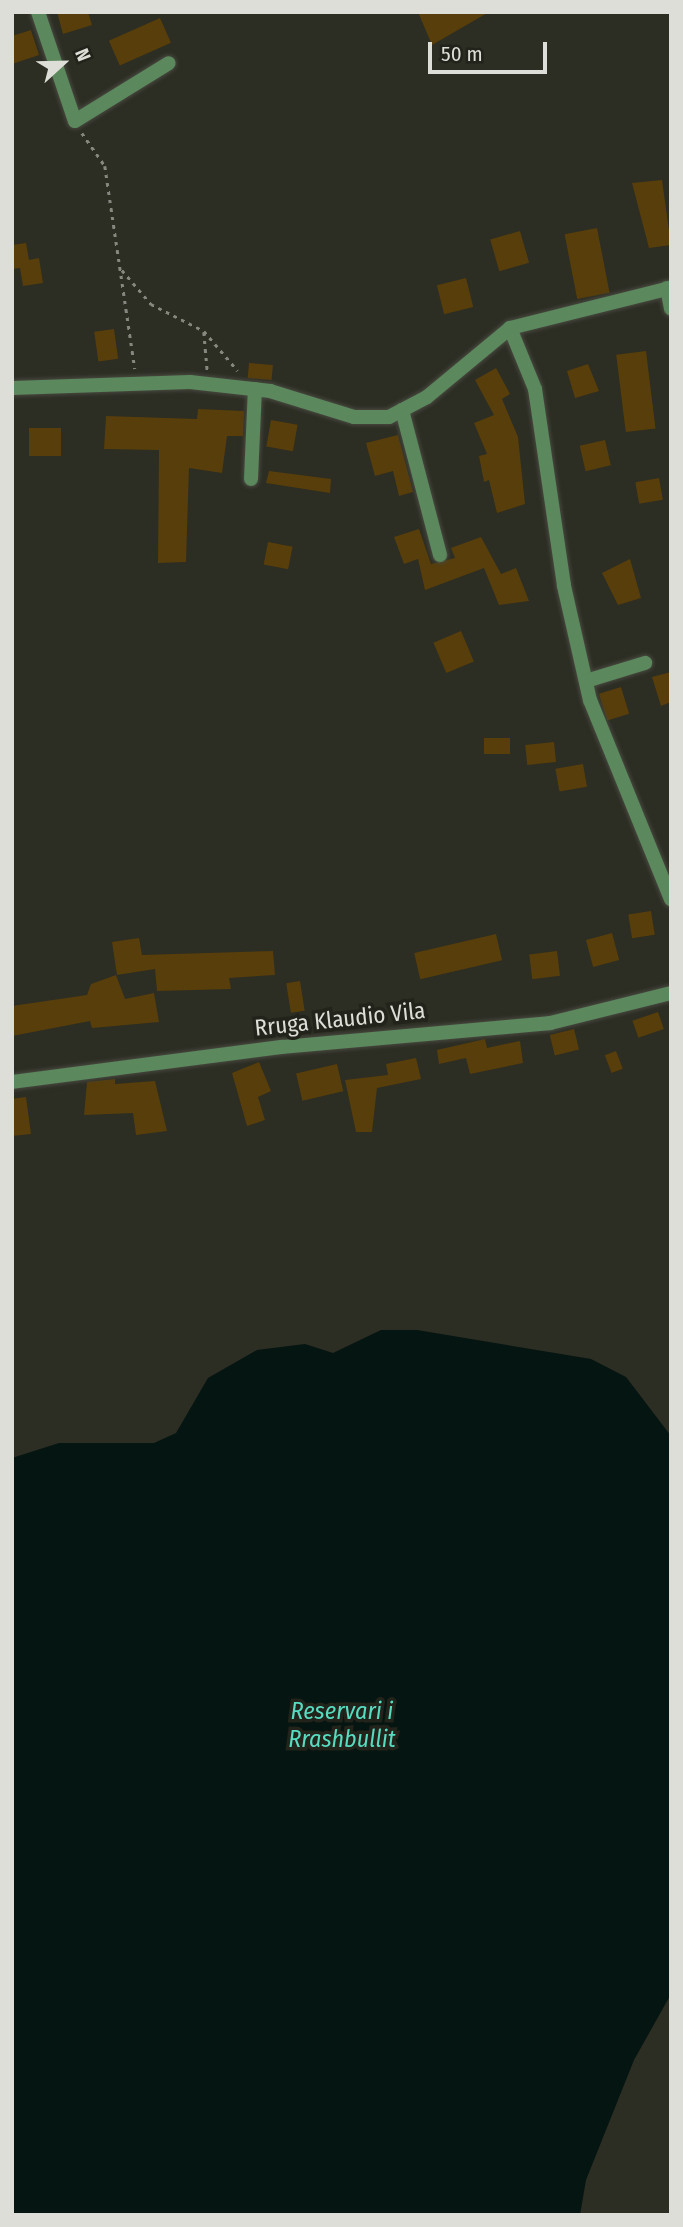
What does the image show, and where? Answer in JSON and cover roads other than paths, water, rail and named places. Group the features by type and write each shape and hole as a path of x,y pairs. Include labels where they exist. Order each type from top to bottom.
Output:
{"street":[{"path":"38,12 75,121 169,63"},
{"path":"12,388 137,382 209,384 252,389 354,417 389,417 510,328 669,288 671,309"},
{"path":"510,328 535,389 586,681 602,738 671,899"},
{"path":"251,479 252,389"},
{"path":"402,410 440,555"},
{"path":"586,681 645,663"},
{"name":"Rruga Klaudio Vila","path":"12,1082 282,1046 550,1023 671,993"}],"water":[{"name":"Reservari i Rrashbullit","path":"381,1330 417,1330 591,1359 626,1377 671,1436 671,1994 634,2060 586,2180 580,2215 12,2215 12,1458 59,1443 154,1443 176,1433 208,1378 257,1350 305,1344 333,1353"}]}
